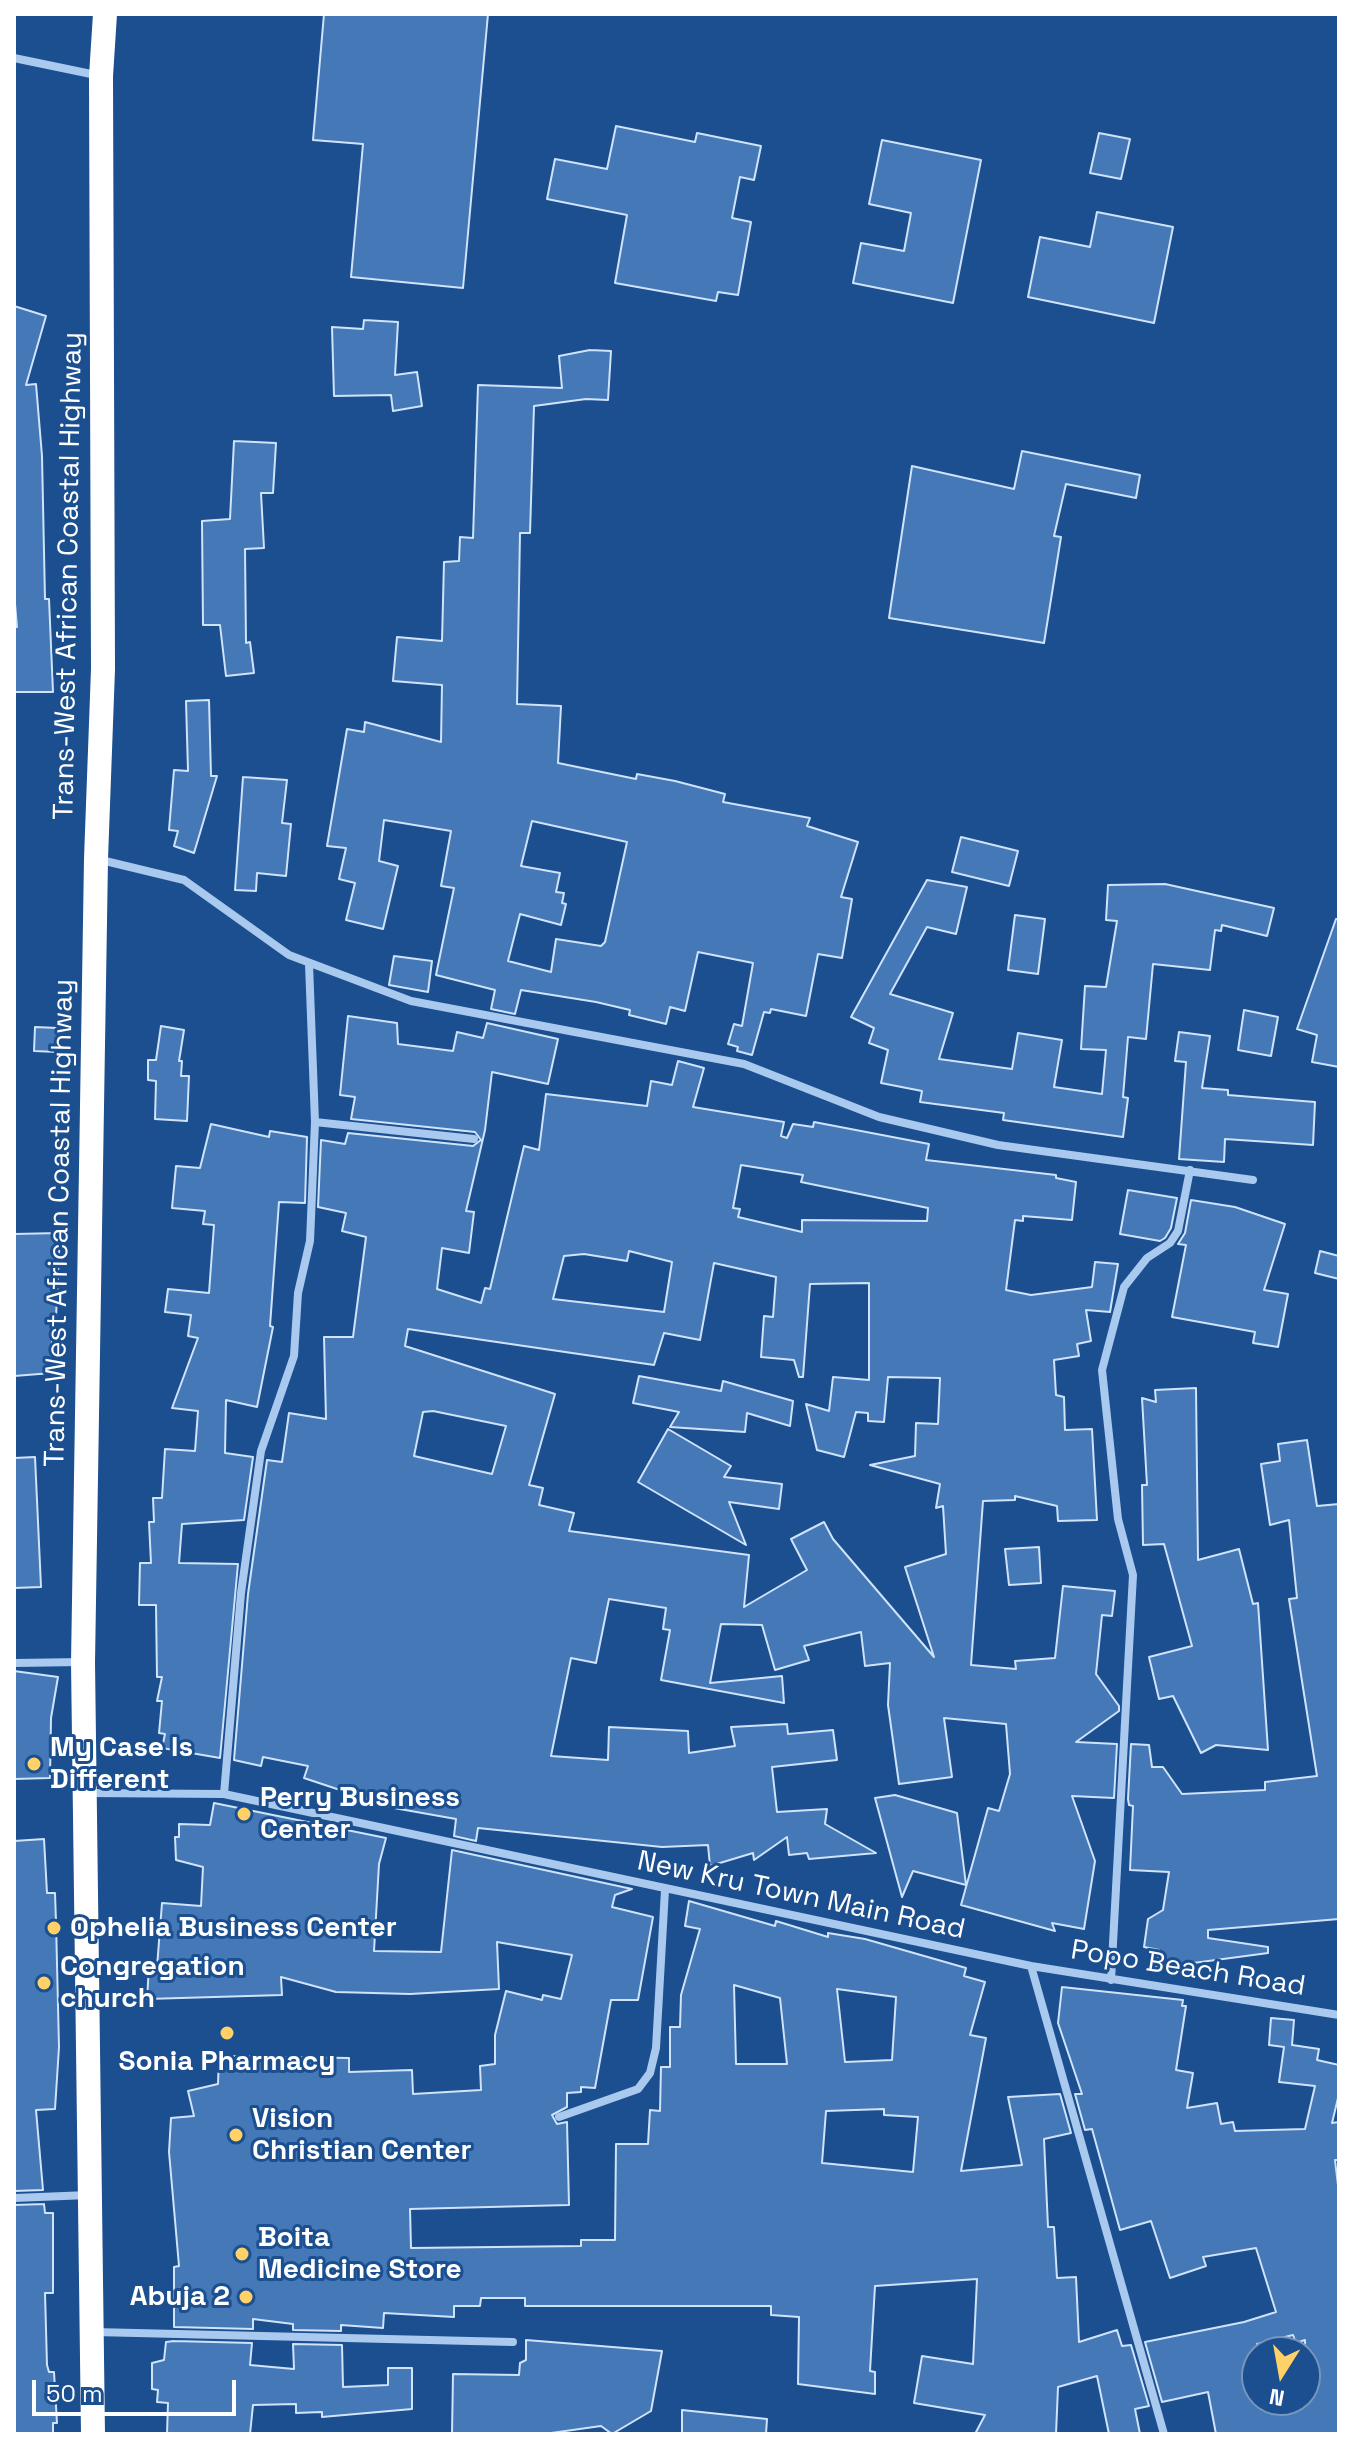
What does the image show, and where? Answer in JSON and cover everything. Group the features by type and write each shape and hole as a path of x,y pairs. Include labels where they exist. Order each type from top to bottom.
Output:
{"highway":[{"name":"Trans-West African Coastal Highway","path":"93,2434 93,2195 83,1662 96,859 103,669 101,76 105,14"}],"street":[{"path":"14,58 101,76"},
{"path":"96,859 184,880 289,955 411,1001 744,1064 879,1117 998,1145 1253,1180"},
{"path":"224,1794 241,1593 261,1451 294,1356 298,1293 310,1241 315,1122 309,964"},
{"path":"315,1122 474,1139"},
{"path":"1111,1980 1133,1575 1118,1519 1102,1370 1124,1287 1147,1258 1170,1243 1178,1231 1190,1170"},
{"path":"14,1663 83,1662"},
{"name":"New Kru Town Main Road","path":"84,1793 224,1794 1031,1966"},
{"path":"559,2117 638,2089 650,2073 656,2048 665,1890"},
{"path":"1031,1966 1164,2434"},
{"name":"Popo Beach Road","path":"1031,1966 1339,2015"},
{"path":"14,2198 93,2195"},
{"path":"91,2332 513,2342"}],"building":[{"path":"324,14 488,14 463,288 351,277 363,144 313,140"},
{"path":"616,126 695,142 697,133 761,146 754,180 740,177 732,218 751,222 738,295 718,292 716,301 615,283 627,215 547,199 555,159 607,169"},
{"path":"1099,133 1130,139 1121,179 1090,173"},
{"path":"882,140 981,160 953,303 853,283 861,243 904,251 911,213 869,204"},
{"path":"1097,212 1173,227 1154,323 1028,297 1040,237 1090,247"},
{"path":"14,306 46,316 26,385 36,384 42,456 45,599 49,599 53,692 14,692 14,627 17,627 14,592"},
{"path":"364,320 398,322 395,375 417,372 422,406 393,411 391,395 334,396 332,327 363,329"},
{"path":"590,350 611,351 608,400 586,399 534,406 530,533 520,533 517,704 561,706 558,763 636,779 637,774 675,781 725,794 723,802 810,818 807,826 858,842 841,897 852,899 842,958 818,954 806,1016 771,1009 770,1013 764,1012 752,1055 737,1051 738,1047 728,1044 734,1024 742,1026 753,963 698,952 685,1011 670,1007 666,1024 629,1015 630,1010 596,1002 521,990 515,1014 491,1009 495,990 436,975 454,888 441,886 451,831 384,820 379,861 398,866 383,929 346,920 355,883 339,879 346,848 327,846 347,729 364,732 365,722 441,742 442,685 393,681 397,637 442,641 444,562 459,561 460,537 473,538 478,385 562,388 559,356","holes":["532,821 627,842 605,942 601,946 556,939 551,972 508,961 520,914 561,925 566,904 562,903 564,893 556,892 560,873 521,866"]},
{"path":"234,441 276,443 273,493 261,493 264,548 245,549 246,643 250,642 254,673 226,676 220,625 203,625 202,521 230,519"},
{"path":"1022,451 1140,475 1136,498 1066,484 1054,536 1061,537 1044,643 889,618 912,466 1014,489"},
{"path":"209,700 211,776 217,776 194,853 174,846 178,831 169,830 174,770 188,771 186,701"},
{"path":"243,777 287,780 282,823 291,824 286,876 257,873 256,891 235,890"},
{"path":"961,837 1018,851 1009,886 952,872"},
{"path":"927,880 967,887 956,934 927,927 890,994 953,1013 939,1059 1012,1069 1018,1033 1062,1040 1054,1087 1102,1094 1106,1050 1081,1049 1085,986 1106,987 1117,921 1106,920 1108,885 1165,884 1274,908 1267,936 1222,925 1221,931 1215,930 1210,970 1153,964 1146,1039 1128,1037 1123,1097 1128,1098 1123,1137 1003,1120 1004,1113 920,1102 922,1091 881,1083 888,1050 869,1043 874,1028 851,1017"},
{"path":"1015,915 1045,919 1038,974 1008,970"},
{"path":"1336,919 1339,919 1339,1067 1312,1062 1317,1035 1297,1029"},
{"path":"394,956 432,961 428,992 389,985"},
{"path":"1244,1010 1278,1017 1271,1056 1238,1050"},
{"path":"348,1016 397,1023 398,1044 453,1051 457,1032 483,1038 487,1023 558,1039 548,1084 492,1072 485,1130 466,1211 474,1212 469,1253 442,1248 437,1289 481,1303 485,1288 490,1289 524,1146 539,1150 546,1094 647,1106 651,1081 672,1085 678,1061 704,1068 693,1107 784,1122 781,1136 787,1138 793,1124 813,1127 814,1122 929,1144 926,1160 1056,1175 1056,1178 1076,1182 1072,1220 1023,1216 1023,1221 1015,1220 1006,1290 1031,1295 1092,1287 1095,1262 1118,1264 1110,1312 1086,1310 1091,1341 1077,1344 1079,1356 1054,1360 1056,1395 1064,1397 1065,1430 1092,1429 1097,1520 1058,1521 1057,1506 1015,1496 1015,1500 983,1501 971,1665 1016,1669 1015,1661 1055,1658 1063,1586 1115,1591 1112,1616 1102,1615 1096,1674 1119,1706 1119,1711 1076,1742 1117,1744 1114,1798 1072,1796 1095,1861 1084,1929 1052,1923 1055,1931 961,1905 988,1808 999,1811 1010,1774 1006,1724 944,1718 952,1777 899,1784 888,1705 890,1663 865,1666 861,1632 804,1646 809,1660 775,1670 762,1625 721,1624 710,1683 782,1676 784,1703 661,1680 670,1630 663,1629 666,1608 609,1599 596,1663 571,1658 551,1756 608,1760 609,1727 688,1731 689,1753 735,1746 731,1727 787,1724 788,1734 833,1730 837,1760 772,1767 777,1812 827,1809 825,1824 876,1853 809,1859 807,1853 789,1855 787,1837 754,1860 753,1853 710,1866 708,1845 662,1847 478,1828 476,1841 454,1836 456,1819 394,1808 304,1778 308,1766 263,1757 261,1766 234,1760 248,1594 267,1460 282,1462 289,1413 326,1419 324,1337 353,1337 366,1237 342,1231 346,1213 318,1207 321,1140 345,1144 348,1133 473,1146 481,1140 475,1132 351,1119 355,1097 340,1095","holes":["741,1165 803,1175 801,1182 928,1208 927,1221 802,1220 802,1232 738,1217 740,1209 733,1208","629,1251 672,1262 664,1312 553,1299 564,1256 584,1254 627,1261","714,1263 776,1277 773,1317 764,1316 761,1357 794,1360 799,1377 803,1377 810,1284 869,1283 869,1380 833,1377 829,1411 806,1404 817,1450 844,1457 856,1412 868,1413 868,1421 884,1422 888,1377 940,1378 938,1424 916,1423 915,1456 870,1465 940,1484 936,1508 943,1506 946,1554 905,1567 934,1657 833,1539 824,1522 791,1539 807,1570 744,1607 749,1555 569,1531 574,1513 539,1505 543,1488 529,1485 555,1394 405,1346 408,1329 654,1365 664,1333 700,1340","433,1411 506,1426 492,1474 414,1456 423,1412"]},
{"path":"161,1026 184,1030 179,1061 182,1061 181,1076 189,1076 187,1121 155,1119 156,1081 148,1080 148,1060 156,1060"},
{"path":"35,1027 58,1028 57,1052 34,1051"},
{"path":"1179,1032 1210,1036 1202,1088 1228,1090 1228,1095 1315,1102 1313,1145 1225,1139 1224,1162 1179,1159 1186,1062 1175,1061"},
{"path":"211,1124 269,1137 270,1131 307,1137 305,1203 279,1202 270,1326 273,1327 257,1407 226,1400 225,1453 253,1457 244,1520 182,1524 179,1563 238,1564 220,1758 162,1748 165,1734 159,1733 162,1701 157,1701 162,1677 157,1677 156,1605 139,1605 140,1563 151,1563 149,1522 154,1522 153,1498 162,1498 165,1449 195,1451 198,1411 172,1408 198,1338 188,1336 191,1315 165,1312 168,1289 209,1293 214,1225 203,1224 205,1211 172,1208 176,1166 200,1168"},
{"path":"1128,1190 1177,1198 1171,1228 1165,1238 1160,1241 1120,1234"},
{"path":"1191,1200 1235,1207 1285,1224 1264,1290 1288,1294 1278,1347 1253,1343 1255,1332 1172,1317 1186,1245 1178,1244 1185,1233"},
{"path":"60,1233 56,1317 52,1317 52,1373 14,1376 14,1234"},
{"path":"1320,1251 1339,1256 1339,1279 1315,1273"},
{"path":"639,1376 721,1391 723,1381 793,1401 790,1426 747,1413 745,1432 670,1427 679,1412 633,1403"},
{"path":"1196,1388 1198,1560 1239,1549 1253,1604 1258,1603 1268,1750 1216,1745 1201,1753 1173,1696 1159,1699 1149,1657 1192,1646 1164,1544 1143,1545 1142,1485 1147,1485 1142,1398 1156,1402 1155,1390"},
{"path":"668,1429 731,1466 724,1477 782,1484 779,1509 729,1502 746,1545 638,1482"},
{"path":"1307,1440 1317,1506 1339,1504 1339,1919 1208,1930 1208,1938 1268,1947 1268,1953 1156,1968 1159,1950 1144,1947 1148,1919 1163,1910 1169,1872 1130,1870 1133,1806 1129,1805 1128,1799 1131,1744 1149,1745 1152,1767 1163,1767 1182,1794 1265,1790 1265,1782 1317,1776 1289,1599 1297,1598 1289,1520 1270,1525 1261,1464 1280,1461 1278,1444"},
{"path":"35,1457 41,1587 14,1588 14,1458"},
{"path":"1039,1547 1041,1583 1009,1585 1005,1549"},
{"path":"14,1671 58,1677 51,1718 50,1778 14,1779"},
{"path":"895,1795 957,1813 966,1885 913,1871 902,1897 875,1798"},
{"path":"214,1803 386,1838 379,1864 374,1951 441,1952 452,1850 632,1889 615,1895 612,1907 653,1917 638,2000 611,2000 595,2088 581,2087 581,2092 567,2093 567,2107 552,2115 557,2124 567,2122 569,2205 410,2209 411,2248 581,2246 581,2240 615,2240 616,2144 648,2144 650,2110 660,2111 661,2067 670,2067 670,2027 680,2027 681,1995 700,1929 685,1926 689,1901 775,1926 776,1921 828,1937 828,1933 865,1939 966,1968 964,1976 985,1982 970,2035 986,2038 961,2171 1022,2165 1008,2097 1060,2094 1071,2133 1044,2139 1048,2227 1054,2227 1057,2278 1076,2277 1079,2342 1117,2330 1122,2346 1131,2345 1149,2406 1135,2409 1140,2434 1109,2434 1097,2376 1058,2387 1056,2434 975,2434 985,2415 914,2403 922,2356 973,2364 977,2279 875,2286 870,2371 875,2372 875,2394 798,2384 799,2317 771,2315 771,2306 525,2306 525,2298 481,2298 480,2306 454,2306 454,2317 384,2313 383,2328 341,2325 341,2331 293,2330 293,2324 253,2319 253,2329 174,2327 174,2267 179,2266 169,2152 171,2118 194,2116 188,2091 218,2084 219,2056 349,2058 349,2072 412,2070 413,2094 481,2090 480,2066 495,2064 495,2035 506,1991 542,2000 543,1995 561,1999 572,1955 497,1942 499,1989 410,1994 336,1992 281,1977 282,1995 147,1999 149,1966 157,1967 162,1903 201,1906 203,1867 176,1860 175,1837 179,1837 179,1824 210,1825","holes":["734,1985 780,1998 787,2064 736,2064","837,1989 896,1997 892,2060 845,2062","884,2109 884,2115 918,2117 913,2172 822,2163 826,2111"]},
{"path":"44,1839 47,1893 55,1893 59,2047 55,2109 36,2110 43,2190 14,2191 14,1841"},
{"path":"1062,1987 1183,2000 1182,2006 1186,2006 1176,2070 1193,2073 1187,2108 1217,2103 1221,2124 1233,2122 1235,2131 1305,2129 1315,2086 1279,2082 1284,2047 1269,2045 1271,2018 1294,2020 1292,2045 1319,2049 1317,2060 1339,2065 1339,2094 1332,2123 1339,2122 1339,2160 1335,2160 1339,2194 1339,2434 1216,2434 1208,2392 1162,2402 1145,2342 1244,2322 1276,2312 1256,2248 1203,2257 1206,2266 1170,2278 1151,2221 1120,2230 1092,2129 1085,2130 1075,2094 1082,2094 1058,2023"},
{"path":"44,2204 45,2213 53,2213 53,2293 45,2293 47,2365 49,2372 54,2372 57,2423 53,2423 53,2434 14,2434 14,2205"},
{"path":"526,2340 662,2351 651,2411 612,2434 601,2426 544,2434 452,2434 453,2374 519,2375 520,2363 526,2360"},
{"path":"166,2342 252,2343 250,2365 294,2369 293,2344 342,2345 343,2387 388,2385 388,2368 412,2368 412,2409 322,2417 322,2412 296,2413 296,2404 253,2405 250,2434 167,2434 168,2403 157,2402 158,2390 152,2389 152,2363 164,2360"},
{"path":"682,2410 767,2419 766,2434 682,2434"}],"place":[{"name":"My Case Is Different","path":"34,1764"},
{"name":"Perry Business Center","path":"244,1814"},
{"name":"Ophelia Business Center","path":"54,1928"},
{"name":"Congregation church","path":"44,1983"},
{"name":"Sonia Pharmacy","path":"227,2033"},
{"name":"Vision Christian Center","path":"236,2135"},
{"name":"Boita Medicine Store","path":"242,2254"},
{"name":"Abuja 2","path":"246,2297"}]}
